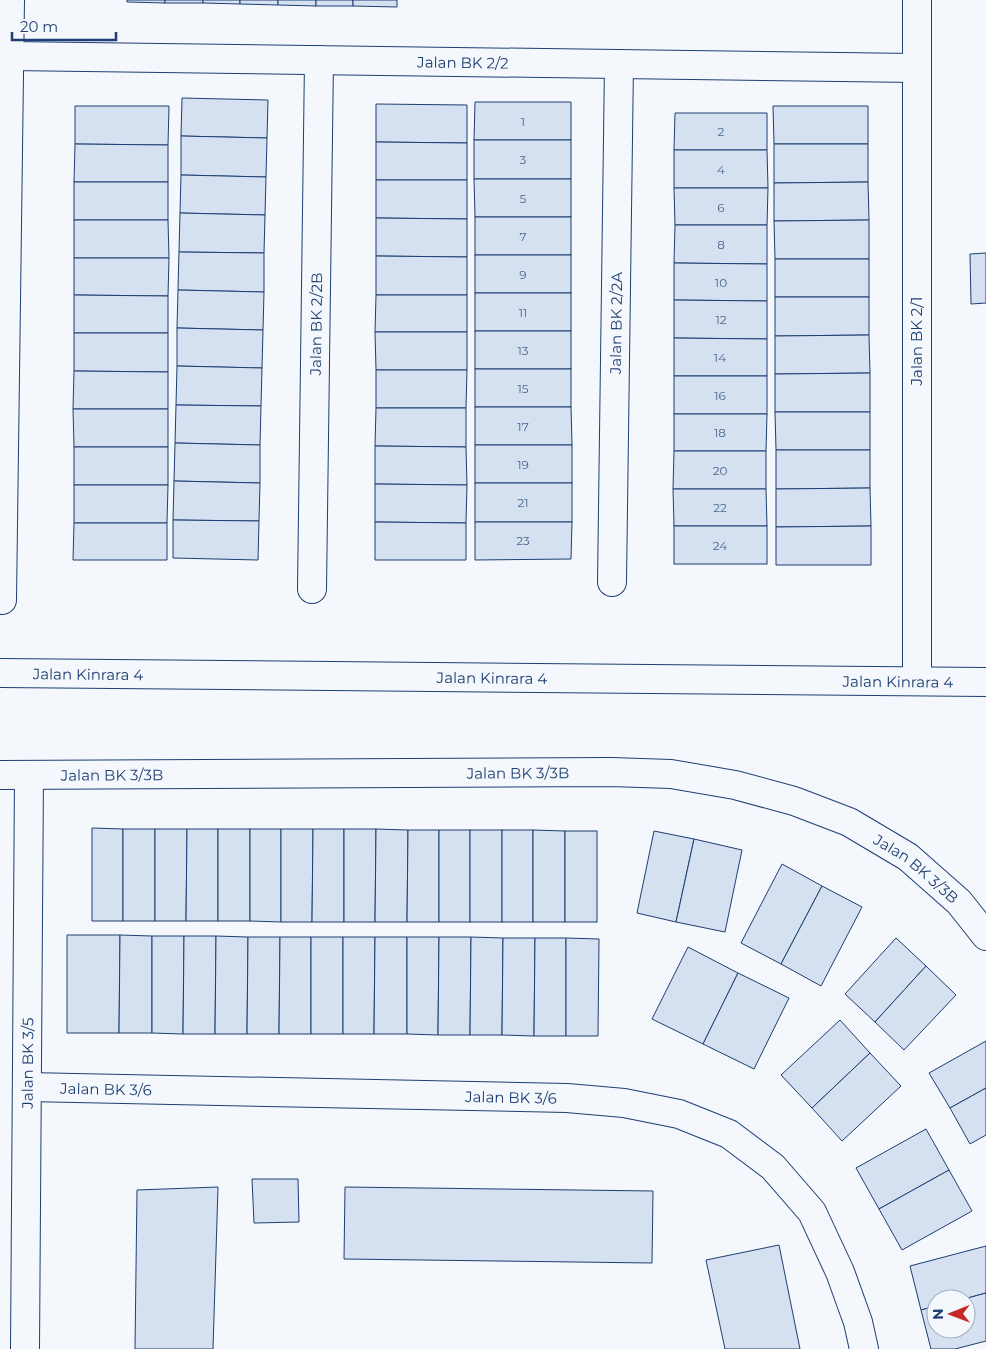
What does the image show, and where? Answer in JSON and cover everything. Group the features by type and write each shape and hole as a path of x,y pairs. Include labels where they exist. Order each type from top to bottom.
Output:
{"street":[{"path":"2,600 10,0"},
{"name":"Jalan BK 2/1","path":"917,0 917,681"},
{"name":"Jalan BK 2/2","path":"9,56 916,68"},
{"name":"Jalan BK 2/2B","path":"312,589 319,60"},
{"name":"Jalan BK 2/2A","path":"612,582 619,64"},
{"name":"Jalan Kinrara 4","path":"0,673 986,682"},
{"name":"Jalan BK 3/3B","path":"0,775 601,772 671,774 736,786 794,801 849,822 908,857 959,902 986,936"},
{"name":"Jalan BK 3/5","path":"25,1349 29,775"},
{"name":"Jalan BK 3/6","path":"27,1087 568,1098 624,1103 679,1114 729,1134 773,1167 812,1212 840,1272 858,1322 864,1349"}],"building":[{"path":"127,0 165,0 165,3 127,2"},
{"path":"165,0 203,0 203,3 165,3"},
{"path":"203,0 240,0 240,4 203,3"},
{"path":"240,0 278,0 278,5 240,4"},
{"path":"278,0 316,0 316,6 278,5"},
{"path":"316,0 353,0 353,6 316,6"},
{"path":"353,0 397,0 397,7 353,6"},
{"path":"182,98 268,100 267,138 181,136"},
{"path":"475,102 571,102 571,140 474,140"},
{"path":"376,104 467,105 467,143 376,142"},
{"path":"75,106 169,106 168,145 75,144"},
{"path":"773,106 868,106 868,144 774,144"},
{"path":"675,113 767,113 767,150 674,150"},
{"path":"181,136 267,138 266,177 181,175"},
{"path":"474,140 571,140 571,179 474,179"},
{"path":"376,142 467,143 467,180 376,180"},
{"path":"75,144 168,145 168,182 74,182"},
{"path":"774,144 868,144 868,182 774,183"},
{"path":"674,150 767,150 768,188 674,188"},
{"path":"181,175 266,177 265,215 180,213"},
{"path":"474,179 571,179 571,217 475,217"},
{"path":"376,180 467,180 467,219 376,218"},
{"path":"74,182 168,182 168,220 74,220"},
{"path":"868,182 869,220 774,221 774,183"},
{"path":"674,188 768,188 767,225 675,225"},
{"path":"180,213 265,215 264,253 179,252"},
{"path":"475,217 571,217 571,255 475,255"},
{"path":"376,218 467,219 467,257 376,256"},
{"path":"74,220 168,220 169,258 74,258"},
{"path":"869,220 869,259 775,259 774,221"},
{"path":"675,225 767,225 767,264 674,263"},
{"path":"179,252 264,253 264,292 178,290"},
{"path":"986,253 986,303 971,304 970,254"},
{"path":"475,255 571,255 571,293 475,293"},
{"path":"376,256 467,257 467,295 376,295"},
{"path":"74,258 169,258 168,296 74,295"},
{"path":"775,259 869,259 869,297 775,297"},
{"path":"674,263 767,264 767,301 674,300"},
{"path":"178,290 264,292 263,330 177,328"},
{"path":"475,293 571,293 571,331 475,331"},
{"path":"74,295 168,296 168,333 74,333"},
{"path":"376,295 467,295 467,332 375,332"},
{"path":"775,297 869,297 869,335 775,336"},
{"path":"674,300 767,301 767,339 674,338"},
{"path":"177,328 263,330 262,368 177,366"},
{"path":"475,331 571,331 571,369 475,369"},
{"path":"375,332 467,332 467,370 376,370"},
{"path":"74,333 168,333 168,372 74,371"},
{"path":"869,335 870,373 775,374 775,336"},
{"path":"674,338 767,339 767,376 674,376"},
{"path":"177,366 262,368 261,406 176,405"},
{"path":"475,369 571,369 571,407 475,407"},
{"path":"376,370 467,370 466,408 376,408"},
{"path":"74,371 168,372 168,409 73,409"},
{"path":"870,373 870,412 775,412 775,374"},
{"path":"674,376 767,376 767,414 674,414"},
{"path":"176,405 261,406 260,445 175,443"},
{"path":"475,407 571,407 572,445 475,445"},
{"path":"376,408 466,408 466,447 375,446"},
{"path":"73,409 168,409 168,447 74,447"},
{"path":"775,412 870,412 870,450 776,450"},
{"path":"674,414 767,414 766,451 674,451"},
{"path":"175,443 260,445 260,483 174,481"},
{"path":"475,445 572,445 572,483 475,483"},
{"path":"375,446 466,447 467,485 375,484"},
{"path":"74,447 168,447 168,485 74,485"},
{"path":"776,450 870,450 870,488 776,489"},
{"path":"674,451 766,451 766,489 673,489"},
{"path":"174,481 260,483 259,521 173,520"},
{"path":"475,483 572,483 572,522 475,522"},
{"path":"375,484 467,485 466,523 375,522"},
{"path":"74,485 168,485 167,523 74,523"},
{"path":"870,488 871,526 776,527 776,489"},
{"path":"673,489 766,489 767,526 674,526"},
{"path":"173,520 259,521 258,560 173,558"},
{"path":"375,522 466,523 466,560 375,560"},
{"path":"475,522 572,522 571,559 475,560"},
{"path":"74,523 167,523 167,560 73,560"},
{"path":"674,526 767,526 767,564 674,564"},
{"path":"871,526 871,565 776,565 776,527"},
{"path":"92,828 123,829 123,921 92,921"},
{"path":"123,829 155,829 155,921 123,921"},
{"path":"155,829 187,829 186,921 155,921"},
{"path":"187,829 218,829 218,921 186,921"},
{"path":"218,829 250,829 250,921 218,921"},
{"path":"250,829 281,829 281,922 250,921"},
{"path":"281,829 313,829 312,922 281,922"},
{"path":"313,829 344,829 344,922 312,922"},
{"path":"344,829 376,829 375,922 344,922"},
{"path":"376,829 408,830 407,922 375,922"},
{"path":"408,830 439,830 439,922 407,922"},
{"path":"439,830 470,830 470,922 439,922"},
{"path":"470,830 502,830 502,922 470,922"},
{"path":"502,830 533,830 533,922 502,922"},
{"path":"533,830 565,831 565,922 533,922"},
{"path":"565,831 597,831 597,922 565,922"},
{"path":"654,831 694,839 676,922 637,913"},
{"path":"694,839 742,850 725,932 676,922"},
{"path":"782,864 822,886 781,964 741,943"},
{"path":"822,886 862,907 821,986 781,964"},
{"path":"67,935 120,935 119,1033 67,1033"},
{"path":"120,935 152,936 152,1033 119,1033"},
{"path":"152,936 184,936 183,1034 152,1033"},
{"path":"184,936 216,936 215,1034 183,1034"},
{"path":"216,936 248,937 247,1034 215,1034"},
{"path":"248,937 280,937 279,1034 247,1034"},
{"path":"280,937 311,937 311,1034 279,1034"},
{"path":"311,937 343,937 343,1034 311,1034"},
{"path":"343,937 375,937 374,1034 343,1034"},
{"path":"375,937 407,937 407,1034 374,1034"},
{"path":"407,937 439,937 438,1035 407,1034"},
{"path":"439,937 471,937 470,1035 438,1035"},
{"path":"471,937 503,938 502,1035 470,1035"},
{"path":"503,938 535,938 534,1036 502,1035"},
{"path":"535,938 566,938 566,1036 534,1036"},
{"path":"566,938 599,939 598,1036 566,1036"},
{"path":"896,938 926,966 875,1022 845,994"},
{"path":"688,947 738,973 703,1044 652,1019"},
{"path":"926,966 956,995 904,1050 875,1022"},
{"path":"738,973 789,998 754,1069 703,1044"},
{"path":"840,1020 870,1053 812,1108 781,1075"},
{"path":"986,1041 986,1088 950,1108 929,1073"},
{"path":"870,1053 901,1086 842,1141 812,1108"},
{"path":"986,1088 986,1135 970,1144 950,1108"},
{"path":"926,1129 949,1170 879,1209 856,1168"},
{"path":"949,1170 972,1211 902,1250 879,1209"},
{"path":"252,1179 298,1179 299,1222 254,1223"},
{"path":"218,1187 213,1349 135,1349 137,1190"},
{"path":"345,1187 653,1191 652,1263 344,1259"},
{"path":"779,1245 800,1349 725,1349 706,1260"},
{"path":"986,1246 986,1293 976,1296 976,1289 926,1289 926,1309 921,1310 910,1266"},
{"path":"986,1293 986,1341 955,1349 931,1349 928,1339 976,1339 976,1296"},
{"path":"926,1309 926,1330 921,1310"}]}
